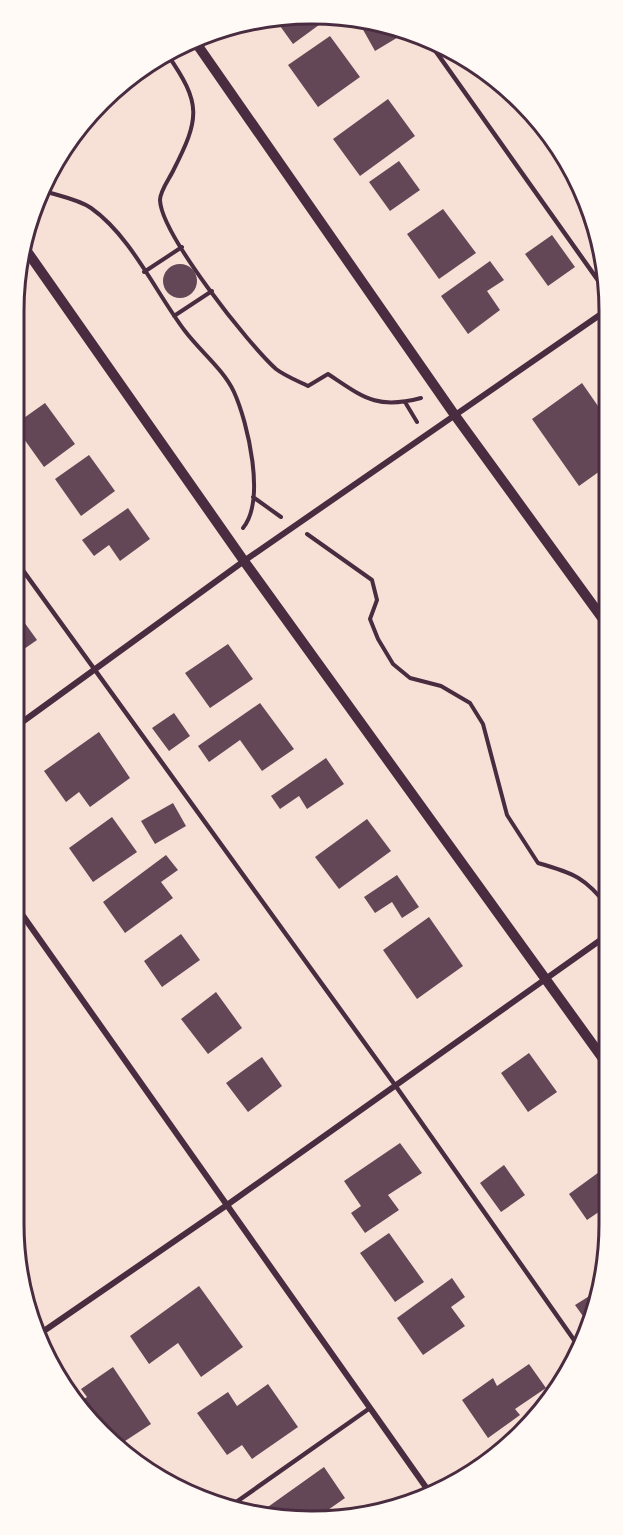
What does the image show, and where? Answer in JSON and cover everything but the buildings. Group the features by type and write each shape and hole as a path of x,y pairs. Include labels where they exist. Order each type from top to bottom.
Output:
{"street":[{"path":"199,47 439,393 599,614"},
{"path":"30,255 244,561 599,1053"},
{"path":"24,721 295,525 599,315"},
{"path":"24,917 426,1487"},
{"path":"45,1330 227,1205 599,941"}],"lane":[{"path":"437,53 597,279"},
{"path":"24,572 395,1086 574,1340"},
{"path":"238,1501 370,1408"}],"path":[{"path":"172,61 184,78 195,115 190,139 160,198 163,214 182,247 245,337 277,370 308,386 328,374 371,402 405,402 439,393"},
{"path":"50,193 90,207 115,229 174,316 232,388 244,415 252,456 253,497 250,519 231,542"},
{"path":"144,272 182,247"},
{"path":"174,316 212,291"},
{"path":"405,402 424,435"},
{"path":"253,497 372,580 377,600 370,619 378,639 393,664 410,678 441,686 470,703 483,724 507,815 538,863 567,872 591,885 599,895"}]}
